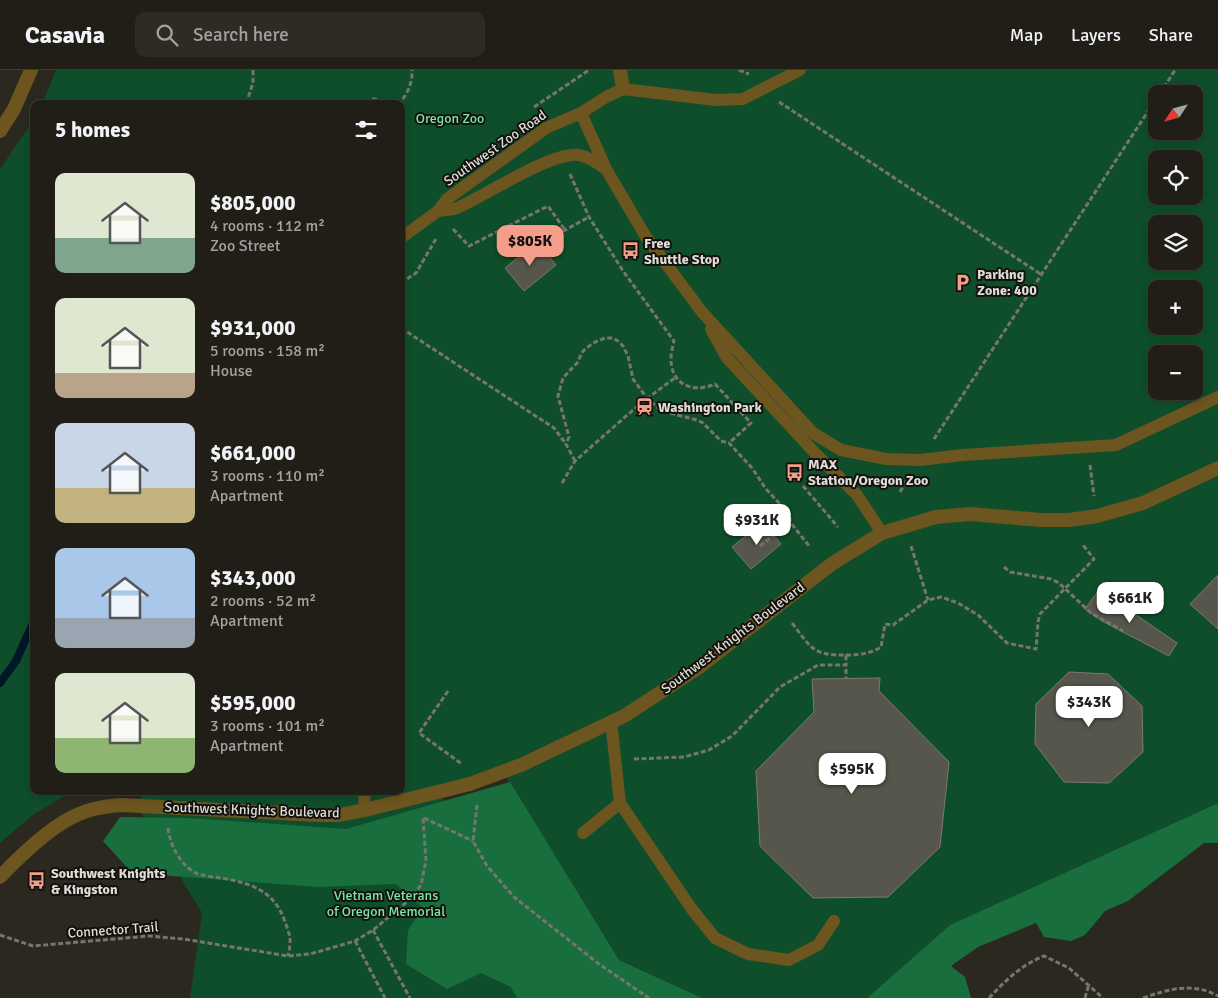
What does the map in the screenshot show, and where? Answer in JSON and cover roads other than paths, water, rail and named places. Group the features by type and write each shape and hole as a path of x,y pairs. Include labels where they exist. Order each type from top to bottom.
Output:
{"street":[{"path":"0,131 14,109 31,70"},
{"path":"620,70 623,90"},
{"name":"Southwest Knights Boulevard","path":"0,877 29,849 62,824 78,814 92,809 121,805 339,815 470,784 504,772 624,716 698,668 833,563 882,533 936,517 970,514 1042,520 1069,520 1097,516 1143,504 1218,468"}],"lane":[{"path":"623,90 716,100 743,99 800,70"},
{"name":"Southwest Zoo Road","path":"405,235 438,211 447,199 546,128 581,113 606,97 623,90"},
{"path":"581,113 606,169 646,237 702,312 813,433 841,450 886,459 920,460 963,455 1116,445 1218,397"},
{"name":"Southwest Zoo Road","path":"438,211 455,208 529,170 561,156 577,155 589,158 606,169"},
{"path":"702,312 727,358 816,454 857,495 882,533"},
{"path":"611,721 620,803 691,908 714,938 748,954 789,960 818,945 834,921"},
{"path":"364,795 365,810"},
{"path":"583,833 620,803"}],"waterway":[{"path":"0,683 16,661 30,630"}],"place":[{"name":"Free Shuttle Stop","path":"630,251"},
{"name":"Parking Zone: 400","path":"963,282"},
{"name":"Washington Park","path":"644,407"},
{"name":"MAX Station/Oregon Zoo","path":"794,472"},
{"name":"Southwest Knights & Kingston","path":"37,881"}],"park label":[{"name":"Oregon Zoo","path":"450,118"},
{"name":"Vietnam Veterans of Oregon Memorial","path":"386,904"}]}
